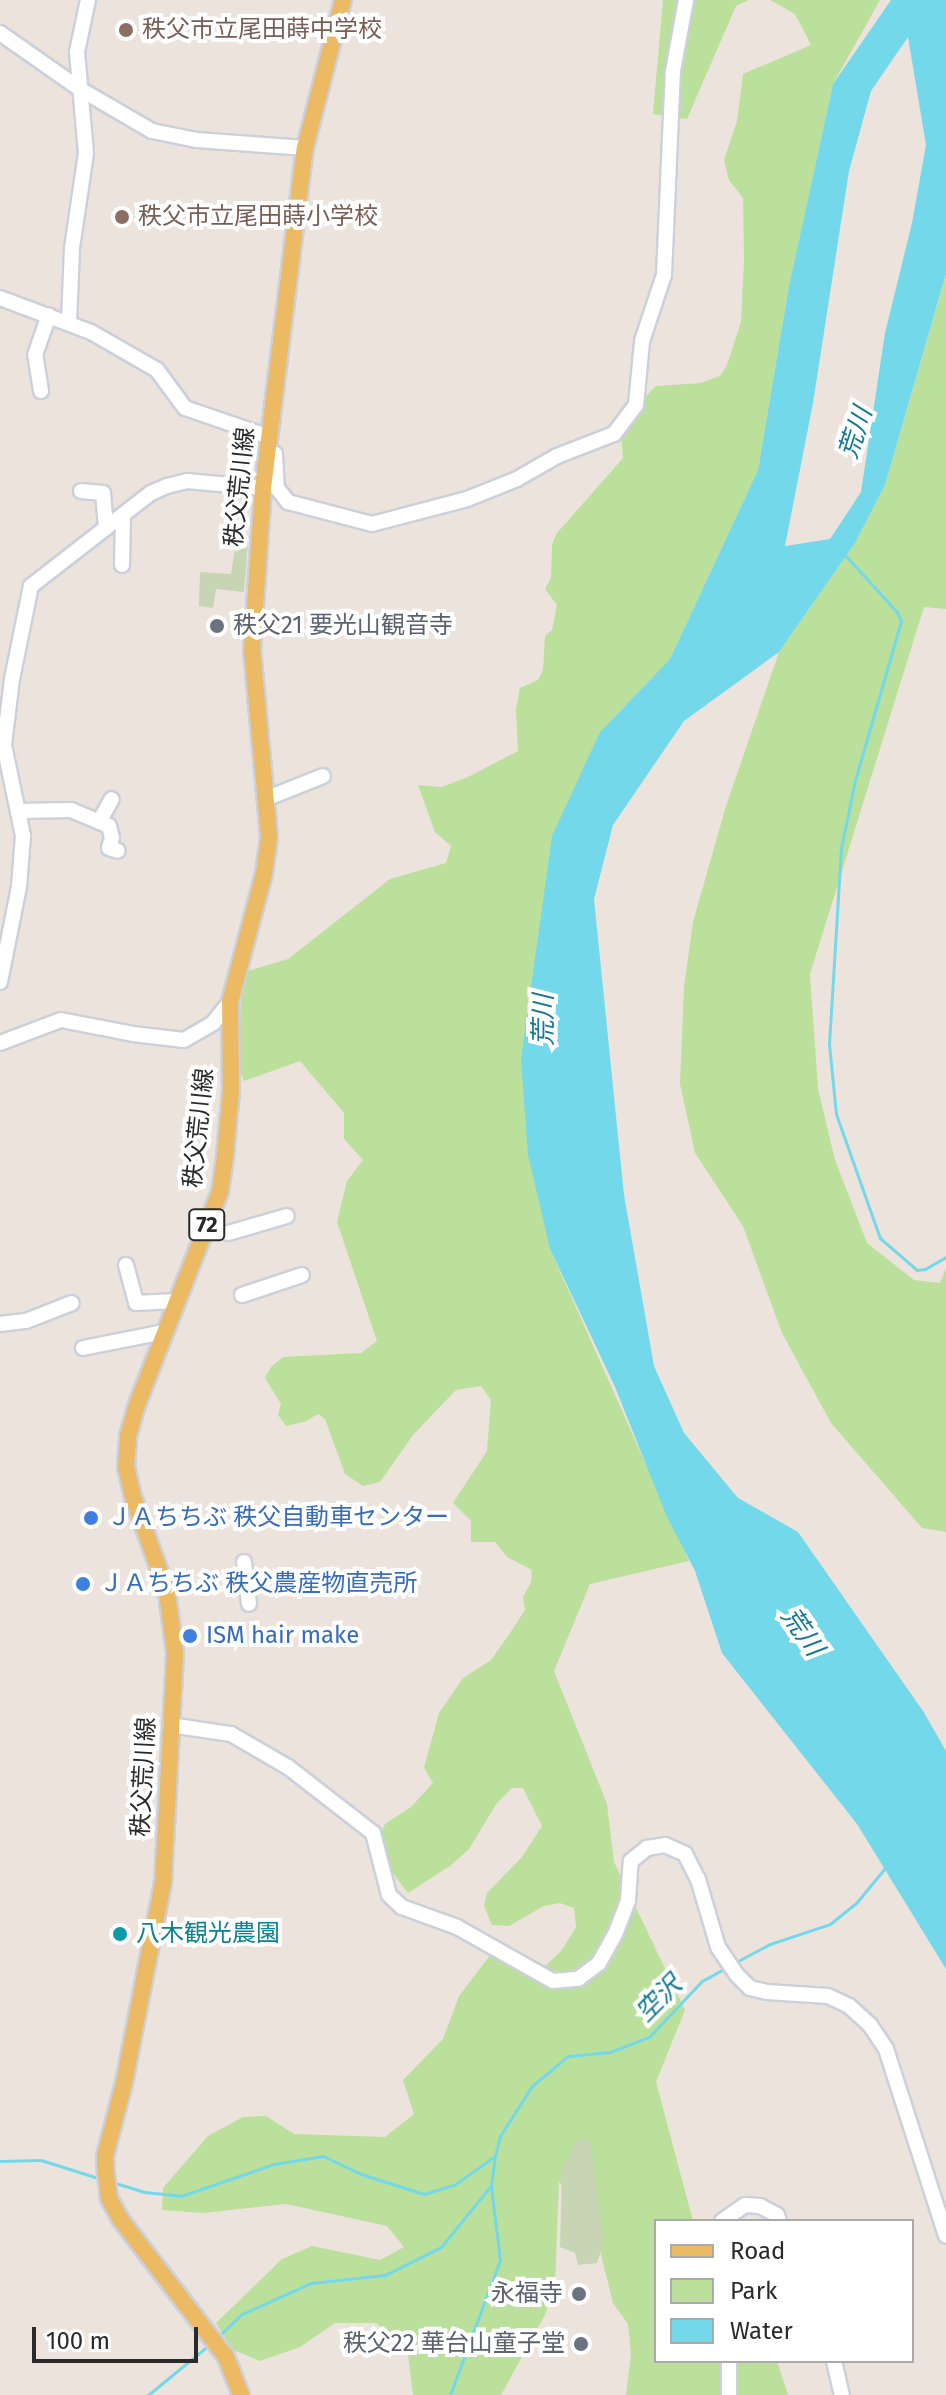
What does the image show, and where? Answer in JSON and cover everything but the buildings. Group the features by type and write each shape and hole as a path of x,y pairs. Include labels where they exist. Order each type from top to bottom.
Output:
{"main road":[{"name":"秩父荒川線","path":"241,2395 226,2357 121,2220 109,2198 106,2175 105,2156 124,2083 163,1883 174,1632 167,1592 133,1497 126,1467 128,1436 164,1332 220,1192 231,1091 230,1002 264,873 269,836 268,798 252,650 263,488 305,148 343,0"}],"street":[{"path":"69,323 72,248 86,153 77,52 88,0"},
{"path":"0,298 69,323 157,370 185,408 268,445 275,454 277,488 288,502 372,524 467,499 517,479 557,456 614,434 636,405 642,341 664,275 673,71 686,0"},
{"path":"0,33 80,89 152,131 197,140 305,148"},
{"path":"41,391 35,355 49,315"},
{"path":"0,982 19,887 23,836 4,745 28,595 39,578 151,493 187,481 263,488"},
{"path":"81,491 103,493 106,528"},
{"path":"122,565 123,516"},
{"path":"268,798 323,776"},
{"path":"99,822 112,799"},
{"path":"18,811 71,810 109,826 109,848 118,851"},
{"path":"0,1043 38,1025 61,1020 184,1040 213,1023 230,1002"},
{"path":"228,1233 287,1216"},
{"path":"126,1265 136,1303 177,1301"},
{"path":"242,1295 302,1275"},
{"path":"0,1324 26,1321 72,1303"},
{"path":"83,1348 164,1332"},
{"path":"244,1562 249,1604"},
{"path":"170,1725 231,1734 288,1767 373,1833 389,1895 402,1907 457,1927 553,1981 578,1979 599,1963 616,1932 628,1900 631,1861 647,1848 665,1845 685,1854 698,1879 718,1947 750,1988 828,1996 849,2006 870,2025 891,2064 946,2236"},
{"path":"725,2219 745,2205 760,2206 777,2215 778,2219"},
{"path":"729,2363 729,2395"},
{"path":"834,2363 842,2395"}],"green space":[{"path":"663,0 749,0 736,6 687,119 653,114"},
{"path":"770,0 880,0 833,84 789,286 758,470 670,659 600,732 550,1249 689,1561 590,1584 554,1671 607,1804 614,1862 685,2010 656,2082 692,2219 654,2219 654,2363 778,2363 788,2395 626,2395 631,2354 628,2324 613,2303 590,2210 559,2182 555,2283 545,2315 501,2395 413,2395 407,2347 376,2323 335,2323 300,2347 260,2361 233,2350 216,2323 282,2259 312,2246 380,2260 404,2247 387,2226 286,2204 203,2213 162,2210 163,2188 208,2136 243,2117 266,2116 294,2134 385,2137 414,2114 403,2080 443,2039 459,1996 491,1954 535,1976 562,1950 576,1927 574,1908 560,1903 544,1906 509,1926 492,1925 484,1906 487,1893 522,1857 542,1826 523,1788 512,1788 497,1803 469,1849 450,1866 408,1893 385,1863 380,1835 385,1824 411,1807 433,1783 424,1768 439,1713 463,1678 491,1660 525,1610 523,1597 531,1582 532,1570 507,1557 495,1542 471,1542 471,1521 453,1503 487,1451 491,1400 481,1386 456,1390 413,1435 380,1482 363,1486 345,1474 325,1419 318,1414 304,1422 286,1426 278,1415 281,1404 265,1378 271,1367 283,1357 361,1353 377,1341 337,1222 347,1181 363,1160 344,1139 344,1113 300,1061 244,1081 236,1062 244,972 288,959 390,879 446,863 451,846 435,832 418,785 441,787 466,778 518,751 516,709 520,688 538,680 543,670 545,636 552,630 557,605 545,589 551,578 552,544 557,533 623,458 621,434 643,399 656,386 701,383 720,376 727,365 741,322 744,259 743,198 729,180 724,160 737,121 743,74 811,45 795,14"},
{"path":"946,275 946,609 924,607 810,974 818,1089 835,1160 867,1243 914,1280 940,1283 946,1268 946,1532 922,1528 831,1423 782,1333 743,1226 695,1153 680,1084 684,987 693,922 726,806 779,652 855,543 885,485"},
{"path":"236,541 248,542 244,592 216,589 213,608 199,606 200,572 231,574"},
{"path":"577,2139 590,2139 604,2241 597,2263 578,2265 575,2253 560,2247 562,2171"}],"water":[{"name":"荒川","path":"891,0 946,0 946,274 885,485 855,543 779,652 684,721 613,825 594,899 624,1195 654,1366 684,1433 738,1498 798,1532 923,1711 946,1751 946,1969 857,1824 722,1653 695,1571 667,1517 615,1387 550,1249 528,1155 521,1059 552,836 600,732 670,659 758,470 789,286 833,84","holes":["908,37 926,145 912,223 885,333 861,492 830,539 785,546 813,403 849,171 871,91"]}],"waterway":[{"path":"846,556 897,612 901,621 855,780 841,848 829,1044 836,1114 880,1238 917,1270 946,1257"},
{"name":"空沢","path":"736,1962 770,1944 830,1924 857,1902 885,1868"},
{"name":"空沢","path":"450,2395 500,2260 491,2187 500,2136 532,2086 568,2056 610,2052 649,2037 702,1981 725,1968"},
{"path":"112,2182 145,2192 181,2196 274,2164 323,2156 361,2174 424,2194 454,2185 495,2156"},
{"path":"0,2161 41,2160 101,2179"},
{"path":"219,2336 242,2314 311,2283 385,2275 441,2247 489,2188"},
{"path":"148,2395 210,2344"}],"place":[{"name":"秩父市立尾田蒔中学校","path":"126,30"},
{"name":"秩父市立尾田蒔小学校","path":"122,217"},
{"name":"秩父21 要光山観音寺","path":"217,626"},
{"name":"ＪＡちちぶ 秩父自動車センター","path":"91,1518"},
{"name":"ＪＡちちぶ 秩父農産物直売所","path":"83,1584"},
{"name":"ISM hair make","path":"190,1636"},
{"name":"八木観光農園","path":"120,1934"},
{"name":"永福寺","path":"579,2294"},
{"name":"秩父22 華台山童子堂","path":"581,2344"}]}
